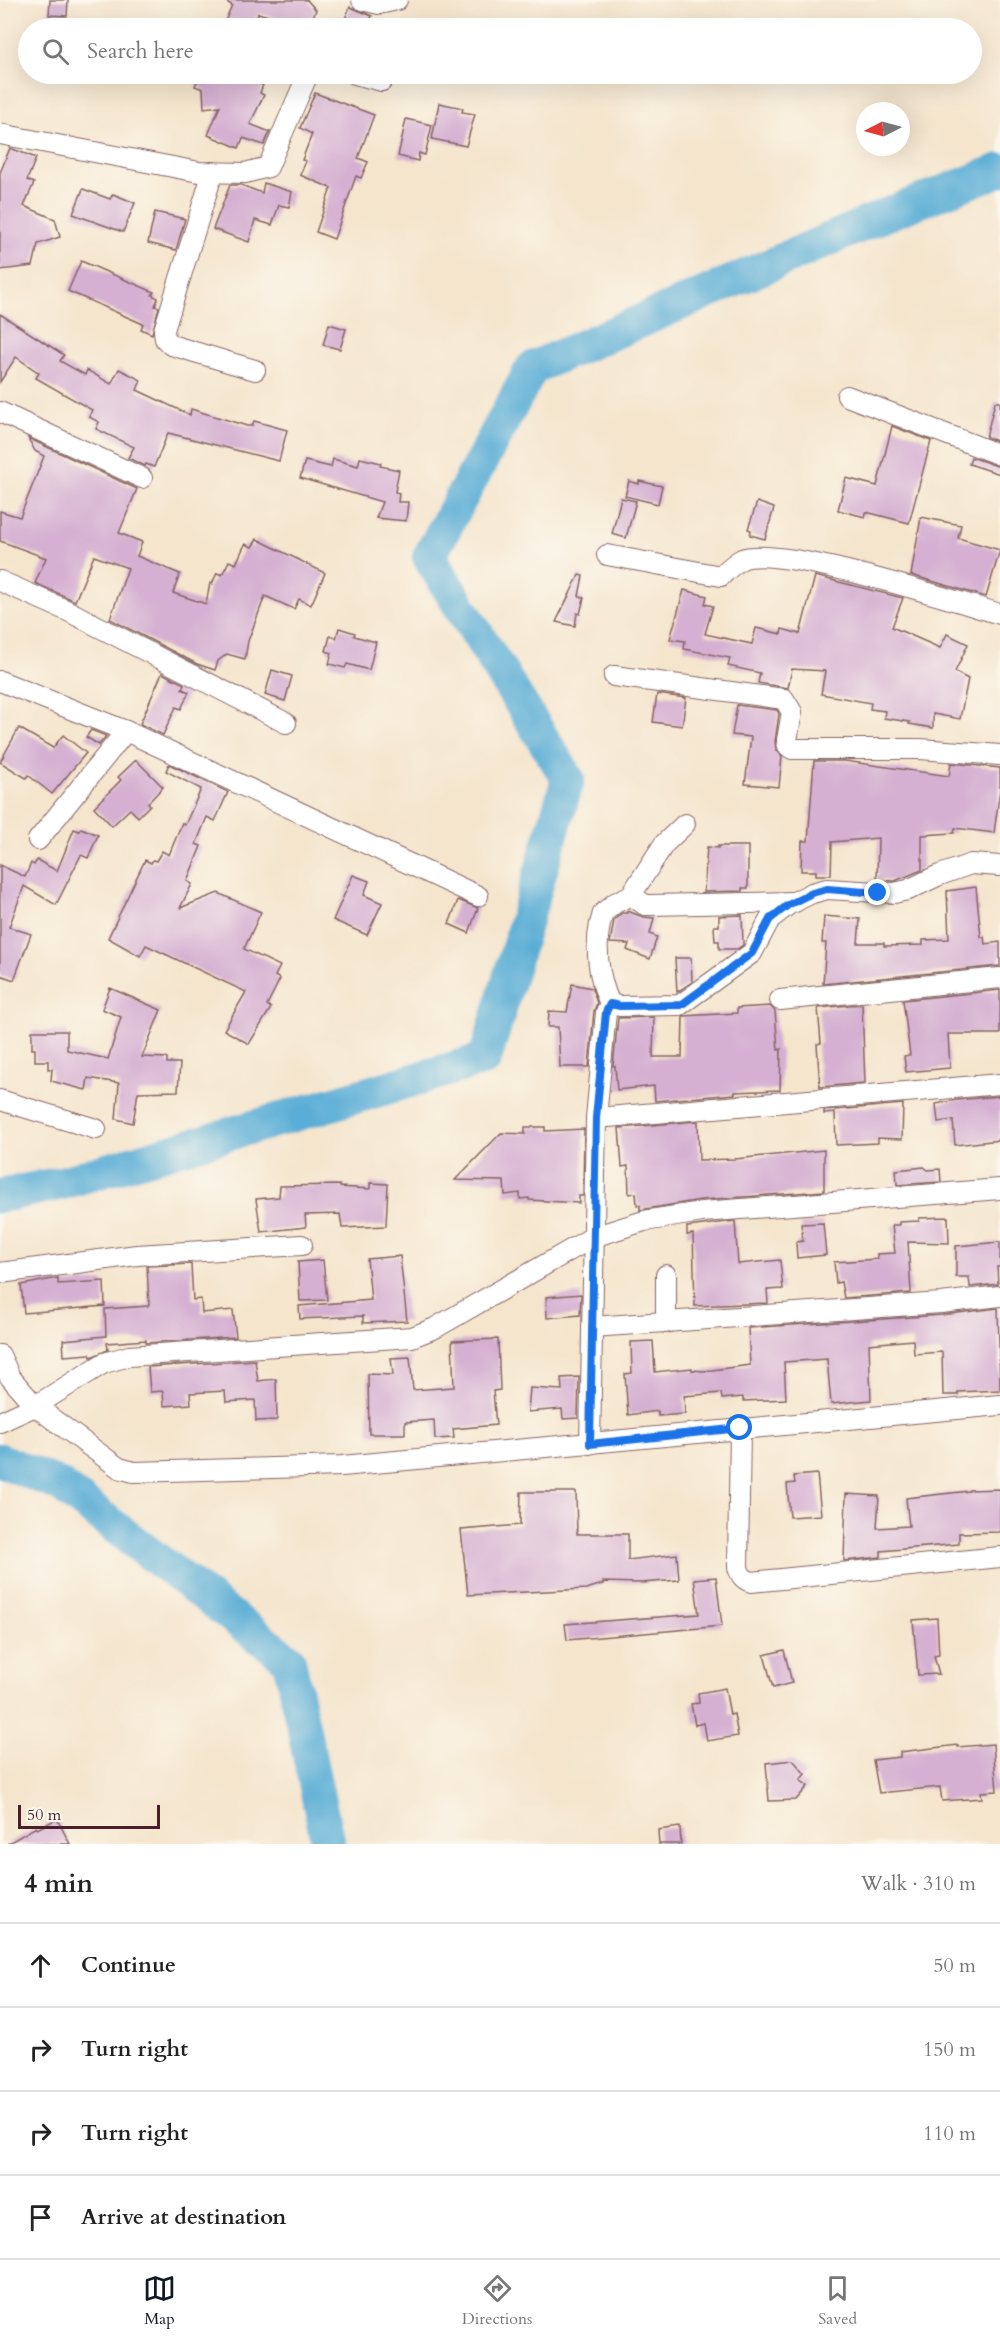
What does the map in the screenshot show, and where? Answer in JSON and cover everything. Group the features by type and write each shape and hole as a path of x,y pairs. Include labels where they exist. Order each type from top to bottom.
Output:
{"street":[{"path":"362,0 379,4 397,0"},
{"path":"0,134 199,171 257,172 268,167 304,84"},
{"path":"213,172 164,330 165,339 171,345 255,370"},
{"path":"847,396 1000,455"},
{"path":"0,412 142,478"},
{"path":"608,555 721,576 743,559 760,557 780,559 824,566 1000,614"},
{"path":"0,581 68,611 286,723"},
{"path":"614,676 784,699 792,712 787,740 788,746 792,749 920,749 1000,755"},
{"path":"0,681 126,731 478,896"},
{"path":"38,840 126,731"},
{"path":"590,1444 596,1118 606,1012 610,1004 599,973 600,920 606,909 631,895 664,844 685,824"},
{"path":"610,1004 620,1006 681,1005 752,953 770,919 795,902 827,889 894,893 908,890 937,876 971,864 1000,866"},
{"path":"631,895 645,905 795,902"},
{"path":"780,1000 1000,978"},
{"path":"596,1118 1000,1084"},
{"path":"0,1100 96,1129"},
{"path":"2,1421 35,1406 104,1363 129,1356 412,1337 435,1328 593,1237 644,1221 702,1212 1000,1189"},
{"path":"0,1273 137,1255 302,1245"},
{"path":"666,1275 666,1323"},
{"path":"592,1327 941,1303 1000,1296"},
{"path":"0,1355 10,1377 35,1406 119,1468 134,1472 342,1466 1000,1406"},
{"path":"740,1428 738,1568 745,1580 751,1582 1000,1557"}],"building":[{"path":"50,0 68,0 67,16 49,15"},
{"path":"228,0 307,0 316,10 313,18 275,18 258,13 257,18 226,18 232,5 228,3"},
{"path":"350,7 372,16 371,18 345,18"},
{"path":"196,84 263,85 260,93 264,95 250,124 270,132 264,145 243,138 239,148 208,135 220,106 204,108 203,89 195,86"},
{"path":"315,93 374,115 358,158 368,162 361,178 356,176 334,239 316,232 331,188 300,175 306,161 302,160 312,134 300,128"},
{"path":"439,103 463,108 462,112 475,114 466,146 432,139"},
{"path":"406,119 432,125 425,155 419,153 418,161 398,156"},
{"path":"10,148 36,158 27,180 34,183 24,206 55,219 60,237 38,244 33,266 0,270 0,173"},
{"path":"264,183 292,192 289,207 279,205 272,225 255,220 249,242 213,229 230,185 241,185 262,193"},
{"path":"83,189 110,199 113,194 135,203 123,232 73,214"},
{"path":"155,212 185,219 176,250 148,243"},
{"path":"81,261 154,292 152,295 158,298 155,306 159,307 152,334 141,329 143,324 68,291"},
{"path":"0,314 64,355 60,361 85,375 87,370 111,384 119,369 141,380 137,390 190,415 191,409 247,426 252,426 254,421 287,430 279,461 168,433 154,467 146,464 145,466 128,458 134,447 96,429 99,422 89,417 92,410 36,378 39,373 16,357 0,382"},
{"path":"329,324 346,329 340,349 323,345"},
{"path":"995,402 1000,402 1000,442 986,437"},
{"path":"892,426 931,441 909,523 866,512 865,517 838,510 846,478 877,486"},
{"path":"28,438 137,489 119,533 142,542 137,556 180,574 173,593 206,604 210,583 212,584 217,573 222,575 229,561 236,564 245,544 252,547 257,539 325,573 311,605 299,599 294,609 265,596 248,641 245,659 227,654 218,661 215,670 197,664 110,619 128,568 94,556 75,601 35,583 46,558 0,541 0,511 20,517 44,456 35,451"},
{"path":"971,457 1000,467 1000,474 969,464"},
{"path":"360,458 399,470 395,492 399,493 398,502 408,502 406,521 376,518 382,502 300,478 305,461 331,467 333,459 358,466"},
{"path":"629,481 662,486 658,504 625,496"},
{"path":"621,498 636,501 626,538 612,534"},
{"path":"757,502 774,508 765,539 750,535 751,530 748,529"},
{"path":"921,517 961,525 958,538 1000,550 986,597 911,575"},
{"path":"579,575 583,576 579,596 584,598 580,614 577,613 575,626 556,622"},
{"path":"815,576 903,598 892,627 940,648 947,634 968,644 955,672 968,679 960,719 933,714 933,728 884,718 885,711 870,709 871,703 821,694 825,671 792,669 788,688 758,683 760,673 728,666 730,658 684,649 685,641 670,639 684,590 707,596 705,604 713,606 705,634 752,644 756,628 781,634 782,629 800,634"},
{"path":"339,628 355,633 354,636 376,642 369,670 347,664 345,668 329,664 332,653 326,651 330,636 336,638"},
{"path":"272,670 292,676 285,701 265,695"},
{"path":"162,673 184,684 182,689 189,692 181,709 176,707 163,735 140,724"},
{"path":"657,694 686,698 682,726 653,722"},
{"path":"737,705 777,710 779,714 775,742 776,749 782,756 779,787 745,784 751,737 732,735"},
{"path":"19,728 53,748 63,735 86,753 52,794 28,775 26,778 0,762"},
{"path":"91,730 106,736 99,745 86,737"},
{"path":"136,760 163,787 138,817 130,809 112,826 94,807 121,780 118,777"},
{"path":"814,761 845,761 949,776 951,763 1000,768 1000,789 994,833 955,828 954,833 922,835 922,870 895,881 877,880 878,838 832,842 831,875 816,875 816,871 801,871 802,841 808,841"},
{"path":"169,764 228,792 215,821 207,817 196,844 201,846 187,881 192,884 180,908 218,893 261,912 244,949 280,966 275,976 280,979 267,1005 271,1008 249,1044 224,1030 246,992 146,945 140,956 108,938 145,860 151,863 153,860 156,861 162,851 169,855 182,823 185,825 201,789 166,771"},
{"path":"81,828 98,835 88,858 81,855 56,905 24,886 9,927 31,934 14,980 0,975 0,865 25,877 31,863 34,865 37,860 57,871 74,829 79,831"},
{"path":"718,846 748,846 748,888 742,888 742,891 704,892 707,847 718,848"},
{"path":"353,875 369,881 364,895 382,903 367,935 333,920"},
{"path":"976,887 981,937 984,937 985,944 1000,942 1000,966 823,984 826,943 822,943 824,916 860,919 858,943 884,943 884,946 923,945 923,940 949,939 947,891"},
{"path":"458,900 478,908 469,933 449,924"},
{"path":"627,911 654,918 650,934 657,937 650,959 627,950 629,944 610,943 614,920"},
{"path":"742,915 743,945 737,949 719,949 719,941 715,941 714,926 719,926 719,916"},
{"path":"675,958 691,958 692,982 677,992"},
{"path":"572,984 592,988 597,1003 594,1011 589,1067 560,1067 558,1027 548,1027 549,1011 567,1012"},
{"path":"110,988 161,1010 142,1057 167,1058 167,1063 180,1063 178,1091 138,1092 133,1123 116,1119 119,1083 88,1078 86,1090 51,1081 52,1069 48,1069 48,1061 35,1061 35,1049 32,1049 32,1031 67,1031 67,1050 108,1059 121,1017 102,1009"},
{"path":"1000,990 1000,1034 948,1034 950,1068 906,1072 904,1056 910,1055 903,1000"},
{"path":"862,1004 865,1083 820,1087 817,1044 821,1043 818,1008"},
{"path":"770,1006 775,1011 778,1050 781,1049 780,1090 735,1092 735,1094 655,1101 654,1086 617,1090 615,1066 613,1066 618,1018 654,1017 653,1057 682,1057 683,1016 737,1013 737,1008"},
{"path":"1000,1096 1000,1140 955,1145 953,1120 938,1122 936,1104"},
{"path":"903,1104 902,1139 878,1138 878,1143 836,1145 835,1113 824,1114 824,1111"},
{"path":"698,1121 699,1160 735,1159 824,1150 824,1191 701,1200 640,1210 636,1193 629,1194 628,1166 622,1167 619,1128"},
{"path":"525,1127 545,1127 545,1131 584,1129 583,1196 579,1196 579,1203 520,1199 520,1193 505,1195 504,1181 455,1180 501,1133 525,1134"},
{"path":"924,1167 928,1170 940,1169 941,1182 897,1185 896,1170"},
{"path":"370,1183 388,1184 386,1226 342,1228 340,1214 305,1215 306,1227 261,1232 256,1199 279,1197 280,1186 340,1185 340,1187 370,1189"},
{"path":"948,1217 949,1243 908,1242 911,1293 844,1298 841,1282 836,1283 834,1262 878,1259 877,1254 895,1253 892,1225 899,1225 899,1222 919,1221 919,1218"},
{"path":"735,1221 738,1264 780,1260 783,1289 767,1290 768,1303 695,1306 693,1234 687,1235 687,1227"},
{"path":"823,1223 826,1255 797,1258 796,1242 803,1241 801,1224"},
{"path":"1000,1242 1000,1267 997,1267 998,1284 970,1287 969,1277 956,1277 956,1246"},
{"path":"400,1256 407,1321 363,1323 363,1316 300,1319 299,1306 371,1300 367,1259"},
{"path":"323,1260 327,1300 300,1301 298,1262"},
{"path":"191,1264 193,1300 201,1299 202,1313 233,1310 236,1337 146,1343 146,1340 107,1343 108,1350 91,1357 90,1354 64,1356 63,1340 106,1336 105,1309 148,1306 147,1266"},
{"path":"58,1278 58,1284 104,1281 105,1306 24,1313 21,1285"},
{"path":"581,1294 580,1315 547,1318 546,1297"},
{"path":"998,1308 1000,1390 943,1395 942,1352 914,1354 913,1340 869,1344 871,1400 831,1404 827,1359 784,1362 786,1399 743,1401 743,1397 722,1399 721,1393 684,1396 685,1414 658,1416 658,1411 628,1415 625,1374 632,1373 631,1342 653,1341 655,1372 692,1368 692,1370 704,1371 750,1365 748,1328 942,1315"},
{"path":"498,1339 500,1390 493,1391 496,1425 453,1429 454,1438 435,1439 434,1420 405,1422 405,1434 369,1434 368,1374 393,1375 391,1358 410,1357 413,1390 454,1387 452,1341"},
{"path":"255,1360 258,1381 276,1379 277,1420 256,1421 255,1400 226,1402 225,1391 190,1393 191,1404 164,1406 163,1391 150,1392 148,1367"},
{"path":"579,1377 578,1418 563,1419 562,1409 528,1412 530,1388 562,1390 561,1378"},
{"path":"817,1474 821,1515 790,1517 787,1484 795,1483 794,1476"},
{"path":"1000,1489 1000,1532 959,1533 959,1544 881,1551 881,1557 844,1561 846,1494 879,1496 877,1528 909,1526 906,1498 969,1490"},
{"path":"521,1492 576,1492 577,1534 628,1534 628,1560 677,1554 679,1580 641,1583 603,1582 603,1584 586,1589 468,1595 461,1530 520,1525"},
{"path":"716,1577 722,1626 567,1640 565,1624 699,1614 694,1579"},
{"path":"937,1618 939,1655 934,1656 939,1674 918,1675 913,1620"},
{"path":"784,1650 792,1683 773,1688 764,1655"},
{"path":"725,1688 730,1715 734,1714 738,1736 707,1741 704,1723 695,1725 691,1704 699,1703 698,1693"},
{"path":"993,1744 997,1791 981,1792 982,1798 942,1801 940,1787 879,1793 873,1760 900,1757 900,1752 958,1745 958,1747"},
{"path":"793,1760 805,1774 800,1780 808,1786 796,1800 769,1801 766,1763"},
{"path":"57,1819 70,1844 7,1844 36,1827 37,1829"},
{"path":"680,1827 681,1844 659,1844 658,1830"}],"waterway":[{"path":"0,1196 62,1183 485,1059 568,779 429,557 532,368 890,213 1000,170"},
{"path":"0,1460 60,1485 289,1660 328,1844"}],"route":[{"path":"740,1428 590,1444 596,1118 606,1012 610,1004 620,1006 681,1005 752,953 770,919 788,905 812,893 827,889 878,893"}]}
